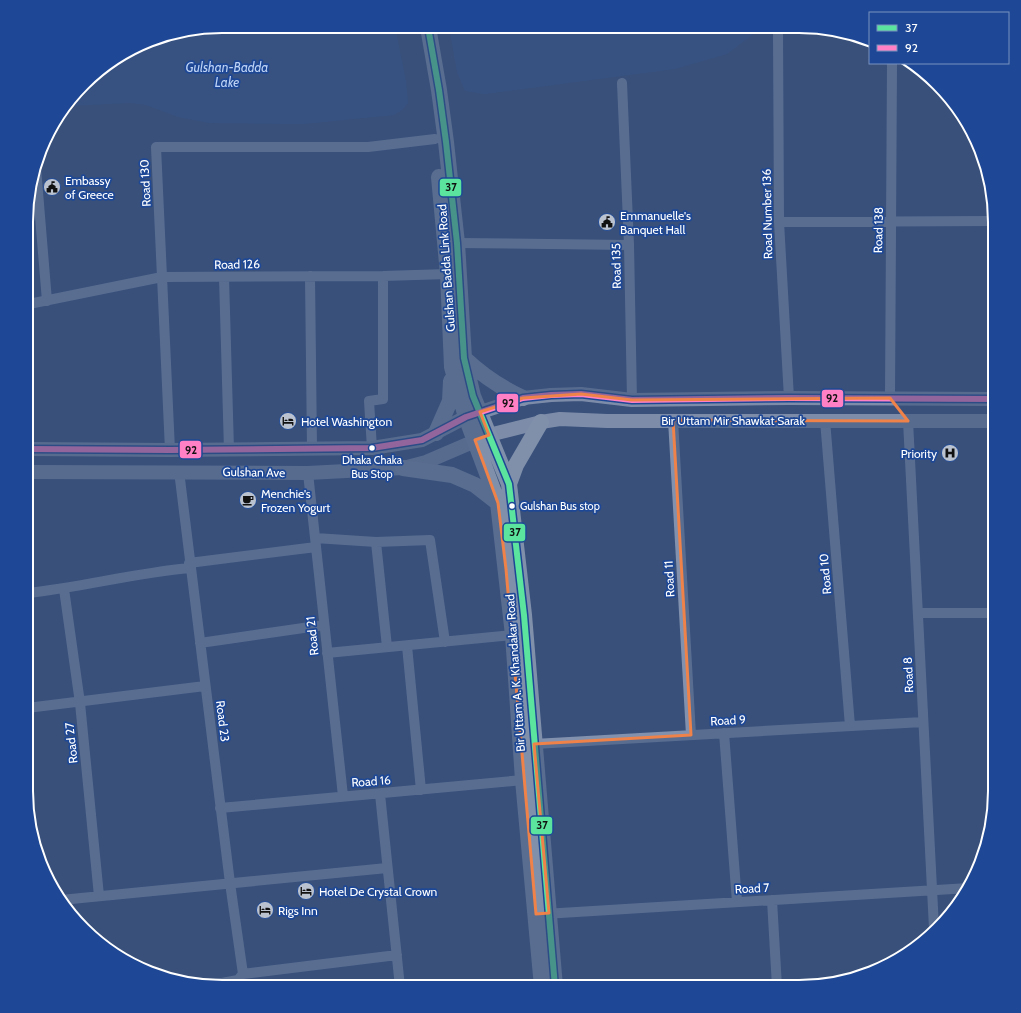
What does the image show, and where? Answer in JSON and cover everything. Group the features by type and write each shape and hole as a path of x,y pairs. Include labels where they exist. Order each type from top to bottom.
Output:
{"main road":[{"name":"Gulshan Badda Link Road","path":"419,33 431,91 448,274 458,362"},
{"name":"Gulshan Badda Link Road","path":"429,33 440,90 457,244 458,362"},
{"path":"436,434 450,401 458,362 502,388 523,398"},
{"name":"Bir Uttam A. K. Khandakar Road","path":"458,362 473,396 473,414 482,437 498,503 513,635 523,780 554,980"},
{"name":"Bir Uttam Mir Shawkat Sarak","path":"473,414 523,398 581,394 632,400 789,398 988,399"},
{"path":"890,398 908,420"},
{"name":"Gulshan Ave","path":"33,448 229,450 372,448 412,443 436,434 473,414"},
{"name":"Bir Uttam Mir Shawkat Sarak","path":"482,437 541,422 560,420 988,421"},
{"path":"509,484 516,465 541,422"},
{"name":"Bir Uttam A. K. Khandakar Road","path":"482,437 509,484 524,615 534,744 543,914 542,980"},
{"name":"Gulshan Ave","path":"33,472 308,473 403,468 426,462 482,437"},
{"path":"403,468 452,474 475,485 498,503"}],"street":[{"name":"Road Number 136","path":"778,33 779,222 789,398"},
{"name":"Road 138","path":"890,398 892,64"},
{"name":"Road 135","path":"622,83 629,245 632,400"},
{"name":"Road 130","path":"170,450 156,146 368,147 436,139"},
{"path":"37,183 47,301"},
{"path":"779,222 988,221"},
{"path":"457,244 629,245"},
{"name":"Road 126","path":"33,303 162,277 383,276 448,274"},
{"path":"310,276 312,449"},
{"path":"372,448 369,401 383,400 383,276"},
{"path":"224,277 229,450"},
{"name":"Road 11","path":"673,420 691,735"},
{"name":"Road 10","path":"825,420 850,726"},
{"name":"Road 8","path":"908,420 934,924"},
{"name":"Road 23","path":"179,472 220,808 243,974"},
{"name":"Road 21","path":"308,473 343,796"},
{"path":"33,592 64,589 316,543 430,540 445,642"},
{"path":"376,542 387,647"},
{"name":"Road 27","path":"64,589 80,703 99,896"},
{"path":"919,613 988,613"},
{"path":"200,643 324,625"},
{"path":"327,653 513,635"},
{"path":"407,646 422,790"},
{"path":"33,707 80,703 205,686"},
{"name":"Road 9","path":"534,744 923,722"},
{"path":"724,734 737,902"},
{"name":"Road 16","path":"220,808 523,780"},
{"path":"380,794 399,980"},
{"path":"67,899 387,868"},
{"name":"Road 7","path":"543,914 961,888"},
{"path":"772,900 777,980"},
{"path":"238,980 243,974 397,955"}],"highlighted area":[{"path":"581,394 632,400 890,398 908,421 673,420 691,735 534,744 549,913 536,914 506,569 498,503 475,440 489,435 480,412 523,398 551,395"}],"water":[{"name":"Gulshan-Badda Lake","path":"210,33 396,33 406,81 408,103 402,110 394,115 303,124 210,123 178,117 146,105 130,103 73,106 88,88 117,65 150,47 173,39"},
{"path":"450,33 755,33 727,54 675,69 485,94 465,91 457,72"}],"transit line":[{"name":"37","path":"429,33 446,142 457,243 464,358 473,396 509,484 524,615 554,980"},
{"name":"92","path":"33,449 170,450 372,448 422,440 466,417 523,398 551,395 581,394 632,400 789,398 988,399"}],"place":[{"name":"Embassy of Greece","path":"52,187"},
{"name":"Emmanuelle's Banquet Hall","path":"607,222"},
{"name":"Hotel Washington","path":"288,421"},
{"name":"Dhaka Chaka Bus Stop","path":"372,448"},
{"name":"Priority","path":"950,453"},
{"name":"Menchie's Frozen Yogurt","path":"248,500"},
{"name":"Gulshan Bus stop","path":"512,506"},
{"name":"Hotel De Crystal Crown","path":"306,891"},
{"name":"Rigs Inn","path":"265,910"}]}
